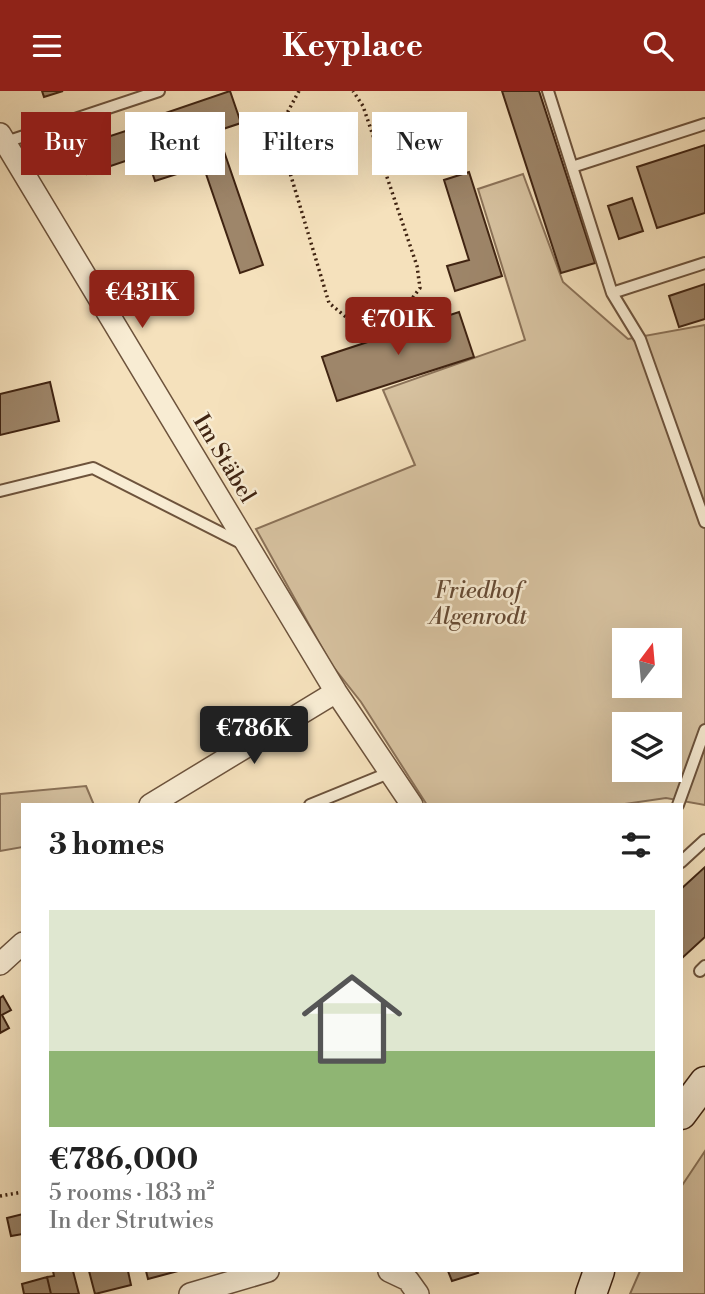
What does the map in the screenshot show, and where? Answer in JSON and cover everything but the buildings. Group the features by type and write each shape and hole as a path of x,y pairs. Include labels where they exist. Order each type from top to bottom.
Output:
{"street":[{"name":"Im Stäbel","path":"2,140 336,692 411,803"},
{"path":"153,803 336,692"},
{"path":"0,964 21,945"},
{"path":"190,1294 265,1272"},
{"path":"391,1272 408,1280 418,1294"},
{"path":"591,1294 599,1272"}],"lane":[{"path":"2,140 159,91"},
{"path":"548,91 612,293 640,339 705,522"},
{"path":"572,167 705,124"},
{"path":"612,293 705,263"},
{"path":"0,491 93,468 248,547"},
{"path":"679,803 705,730"},
{"path":"315,803 391,772"},
{"path":"683,860 705,840"}],"path":[{"path":"299,91 286,115 282,146 329,303 352,322 408,304 420,288 417,266 367,118 353,91"},
{"path":"0,1196 21,1192"}],"green space":[{"name":"Friedhof Algenrodt","path":"523,174 563,282 628,339 705,325 705,805 666,798 632,803 426,803 361,702 331,664 256,529 415,465 383,390 525,340 478,189"},
{"path":"86,786 93,803 21,803 21,847 0,851 0,794"},
{"path":"705,1151 705,1294 630,1294 640,1272 683,1272 683,1184"}]}
